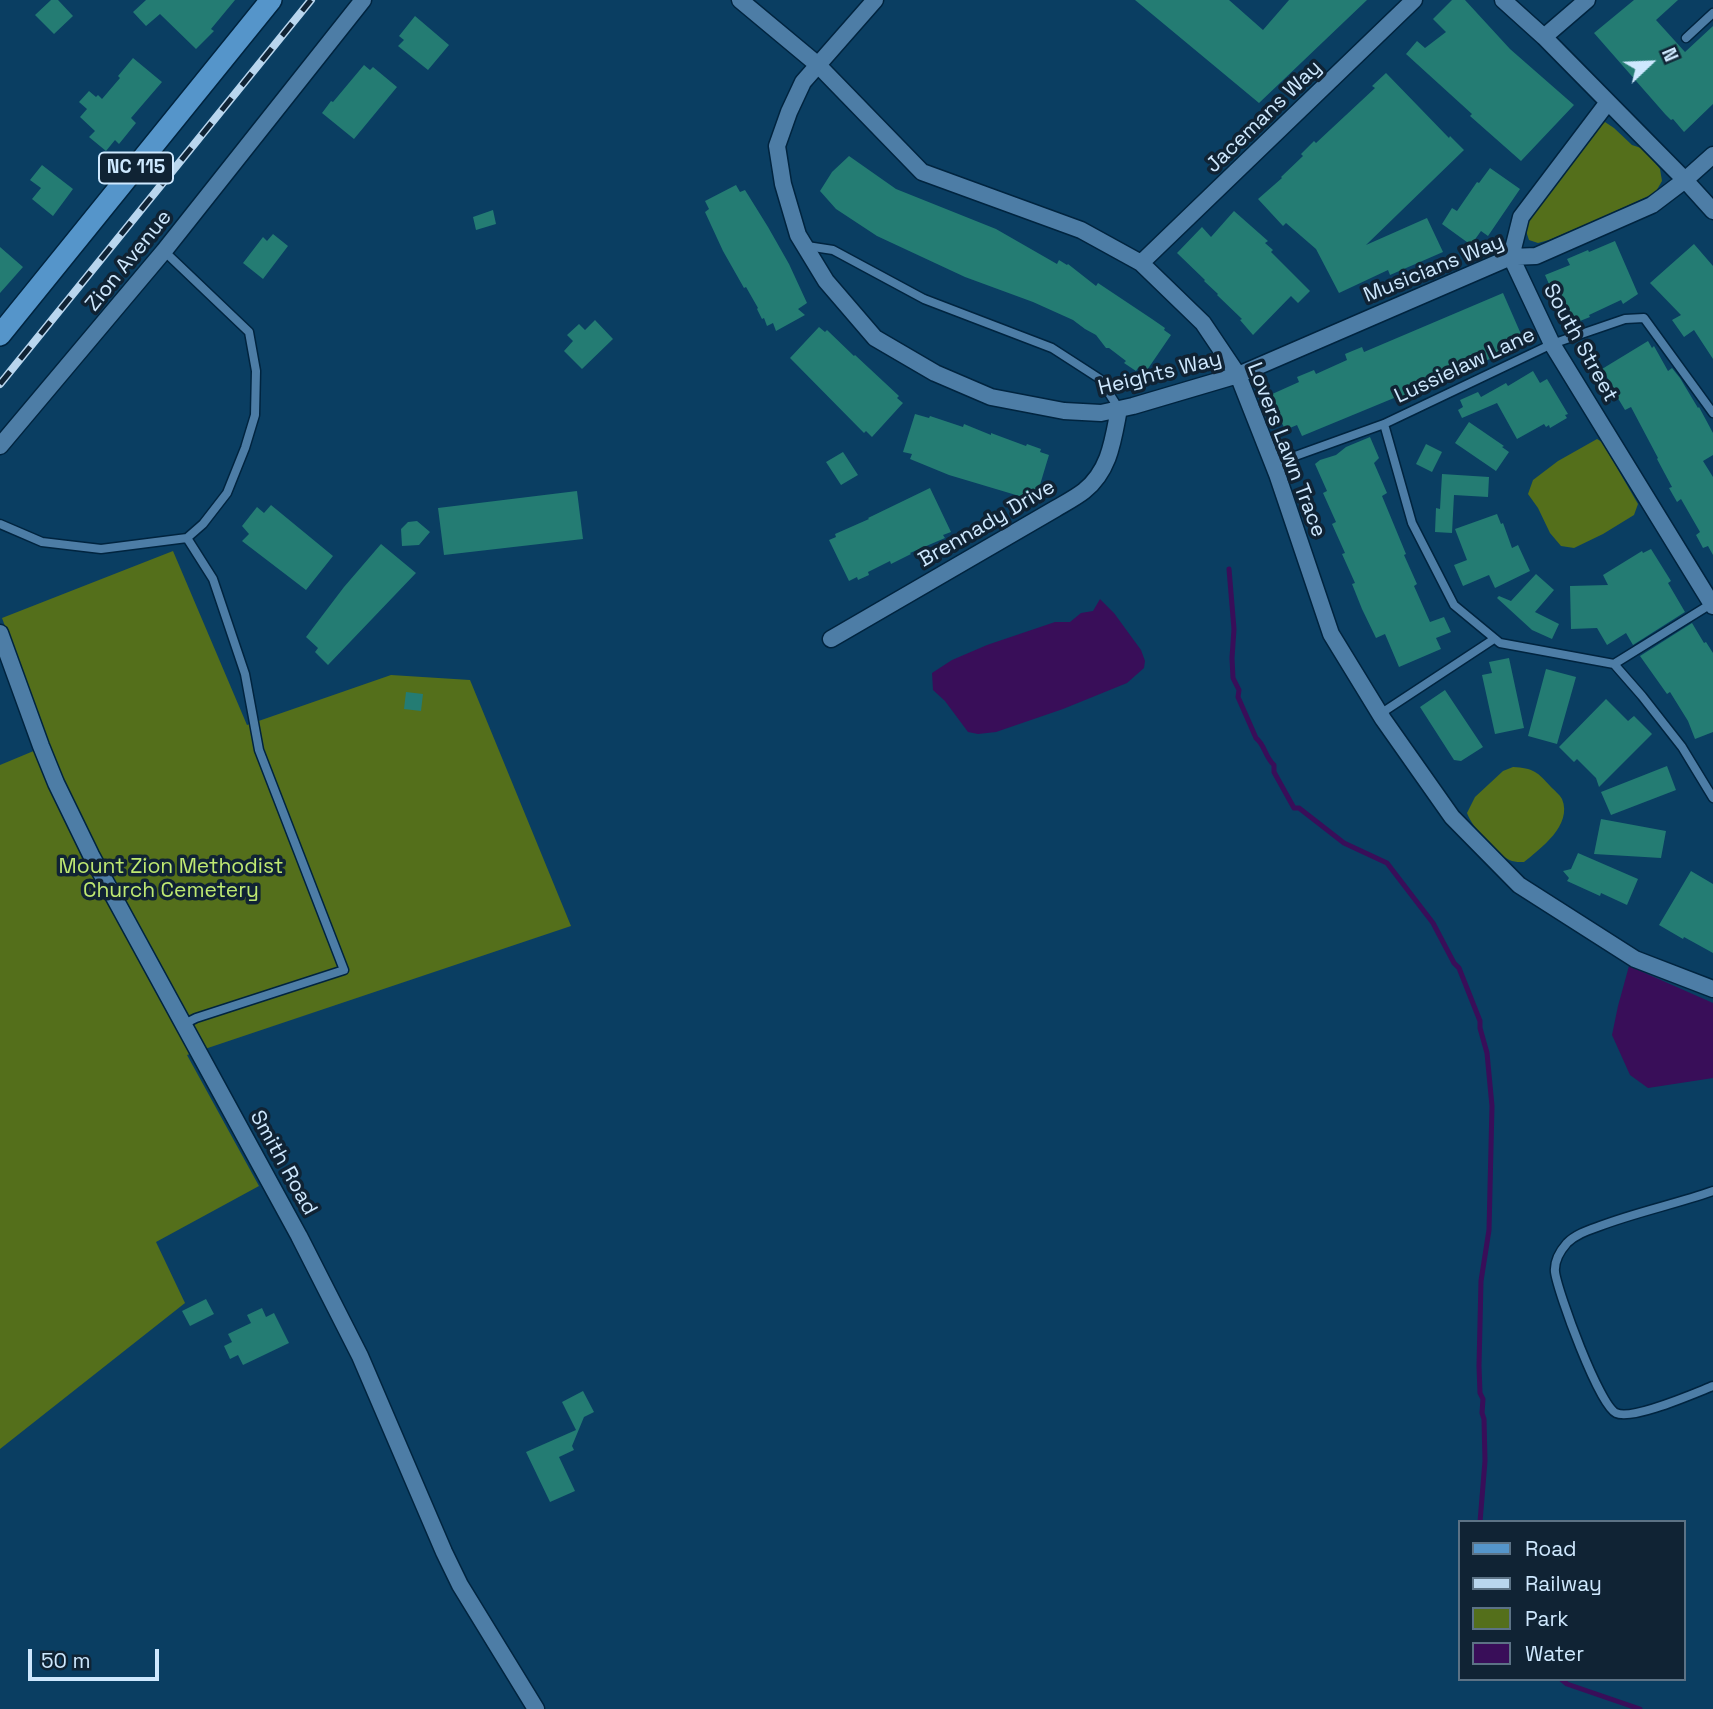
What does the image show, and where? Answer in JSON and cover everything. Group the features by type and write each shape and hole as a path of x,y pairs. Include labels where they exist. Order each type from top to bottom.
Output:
{"main road":[{"name":"NC 115","path":"0,335 271,0"}],"street":[{"name":"Zion Avenue","path":"0,446 164,251 363,0"},
{"name":"Lovers Lawn Trace","path":"740,0 818,65 922,172 1081,230 1141,263 1203,323 1238,375 1273,464 1331,634 1380,714 1452,817 1518,885 1635,959 1713,989"},
{"name":"Heights Way","path":"875,0 803,82 777,146 783,184 798,235 826,281 876,338 935,373 991,397 1063,411 1101,413 1238,375"},
{"name":"Jacemans Way","path":"1141,263 1414,0"},
{"path":"1503,0 1544,37 1713,211"},
{"path":"1544,37 1587,0"},
{"path":"1511,257 1521,217 1608,102"},
{"name":"Musicians Way","path":"1238,375 1511,257 1536,256 1652,205 1713,155"},
{"name":"South Street","path":"1511,257 1552,344 1712,605"},
{"name":"Brennady Drive","path":"831,639 1085,490 1103,470 1113,447 1119,409"},
{"name":"Smith Road","path":"0,634 5,660 56,783 91,855 299,1236 360,1356 460,1586 536,1709"}],"lane":[{"path":"1686,38 1713,13"},
{"path":"804,245 834,250 924,299 1052,348 1100,379 1119,409"},
{"path":"0,524 42,542 101,549 187,538 203,524 226,493 245,448 255,415 256,371 249,332 164,251"},
{"name":"Lussielaw Lane","path":"1273,464 1384,424 1552,344 1625,319 1644,318 1713,413"},
{"path":"1384,424 1412,523 1454,605 1500,643 1614,664 1682,747 1713,798"},
{"path":"184,1024 344,970 259,750 245,674 213,579 187,538"},
{"path":"1614,664 1712,605"},
{"path":"1380,714 1494,639"},
{"path":"1713,1191 1620,1218 1583,1233 1568,1242 1557,1257 1555,1272 1591,1376 1606,1404 1616,1413 1628,1416 1713,1386"}],"green space":[{"path":"1605,122 1632,145 1644,149 1660,169 1662,181 1655,193 1549,240 1538,243 1529,240 1526,231 1529,221 1593,131"},
{"path":"1597,439 1602,442 1638,504 1634,515 1603,534 1574,548 1561,546 1550,533 1528,494 1533,480 1558,461"},
{"name":"Mount Zion Methodist Church Cemetery","path":"173,551 247,725 391,675 470,680 571,926 187,1055 259,1186 156,1242 185,1303 0,1449 0,765 48,745 2,618"},
{"path":"1513,767 1526,768 1539,774 1561,797 1564,809 1563,818 1553,835 1524,862 1512,861 1492,847 1479,833 1467,813 1475,797 1503,771"}],"water":[{"path":"1100,599 1114,613 1141,650 1145,661 1144,668 1127,683 996,732 978,734 968,732 945,701 933,690 932,673 952,660 1055,622 1070,622 1081,613 1093,611"},
{"path":"1629,966 1713,1003 1713,1078 1648,1088 1630,1075 1612,1035"}],"building":[{"path":"51,0 58,0 73,16 54,34 35,15"},
{"path":"146,0 235,0 211,29 214,31 196,49 160,14 146,26 133,12"},
{"path":"1135,0 1229,0 1263,30 1289,0 1367,0 1259,103"},
{"path":"1452,0 1465,0 1510,49 1574,105 1521,161 1406,54 1417,41 1425,48 1446,32 1433,19"},
{"path":"1634,0 1678,0 1656,20 1685,52 1713,26 1713,104 1684,132 1594,33"},
{"path":"415,16 449,45 428,70 398,46 404,40 399,36"},
{"path":"133,58 162,82 131,118 136,123 119,144 115,140 106,151 89,137 95,131 80,117 87,109 79,102 89,91 102,99"},
{"path":"364,65 370,70 373,67 397,87 354,139 322,113"},
{"path":"1386,73 1464,150 1366,245 1427,218 1443,252 1390,275 1388,270 1339,293 1316,249 1286,223 1283,226 1258,199 1282,178 1314,141 1316,143 1375,88 1372,86"},
{"path":"849,156 896,189 996,229 1057,264 1059,260 1068,264 1096,286 1098,283 1152,319 1171,335 1145,373 1138,368 1136,371 1106,348 1096,335 1073,320 965,277 877,236 836,209 820,191 832,172"},
{"path":"42,165 73,189 53,216 32,199 41,188 30,180"},
{"path":"1490,168 1520,189 1488,236 1481,231 1471,245 1442,224 1452,208 1457,211"},
{"path":"736,185 740,192 745,190 768,227 807,303 798,309 805,315 776,331 773,323 767,326 764,318 762,319 723,251 705,212 709,209 705,201"},
{"path":"493,210 496,224 476,230 473,217"},
{"path":"1234,211 1268,241 1265,243 1273,250 1271,252 1310,291 1298,303 1291,296 1253,335 1240,320 1242,319 1177,253 1202,227 1211,237"},
{"path":"273,234 288,246 263,279 243,263 263,237 267,241"},
{"path":"1615,241 1638,294 1623,304 1621,300 1575,323 1567,309 1561,312 1545,275 1570,265 1567,259"},
{"path":"1694,244 1713,266 1713,359 1694,330 1684,337 1672,320 1681,315 1650,283"},
{"path":"0,247 23,267 0,293"},
{"path":"1503,293 1524,345 1430,386 1302,436 1297,425 1285,430 1270,395 1299,382 1297,377 1314,370 1316,374 1347,360 1345,354 1362,347 1364,352"},
{"path":"595,320 613,339 582,369 564,351 573,341 567,335 579,324 585,330"},
{"path":"819,327 825,332 827,330 855,355 899,396 897,398 903,403 872,437 866,431 864,433 790,358"},
{"path":"1648,341 1652,348 1654,346 1668,371 1672,368 1680,378 1713,433 1713,455 1703,461 1713,477 1713,555 1708,546 1703,548 1696,535 1700,532 1681,499 1677,502 1669,488 1672,487 1631,407 1625,410 1602,369"},
{"path":"1533,371 1540,383 1547,379 1568,414 1565,415 1567,418 1550,428 1544,424 1517,439 1497,403 1462,418 1458,410 1463,407 1460,400 1478,392 1481,397 1506,383 1508,386"},
{"path":"915,414 963,427 964,424 991,435 1041,449 1040,452 1049,455 1036,498 1027,495 1026,498 949,475 910,459 912,454 903,452"},
{"path":"1469,422 1509,452 1496,471 1455,443"},
{"path":"1370,437 1379,458 1374,463 1387,493 1382,496 1417,584 1414,586 1430,622 1444,617 1451,632 1436,638 1441,649 1399,667 1385,634 1376,638 1362,609 1352,584 1355,583 1342,554 1345,553 1332,524 1336,522 1323,493 1327,491 1315,464"},
{"path":"1426,444 1442,452 1432,472 1416,464"},
{"path":"843,452 858,475 841,485 826,462"},
{"path":"1442,474 1489,477 1488,497 1454,495 1452,533 1435,532 1436,508 1440,509"},
{"path":"930,488 951,532 943,535 945,538 868,572 869,575 849,581 829,540 836,537 835,534"},
{"path":"577,491 583,539 444,555 438,508"},
{"path":"271,505 333,556 306,590 242,541 249,534 242,526 257,507 264,513"},
{"path":"1497,514 1512,548 1518,545 1530,571 1495,588 1489,575 1463,586 1454,565 1467,560 1455,529"},
{"path":"417,521 430,532 419,545 402,546 401,529 408,522"},
{"path":"381,544 416,573 328,665 315,652 318,648 306,637"},
{"path":"1651,549 1671,581 1668,583 1685,612 1633,645 1626,633 1607,645 1597,628 1571,629 1570,586 1608,585 1603,575 1642,551 1643,553"},
{"path":"1536,574 1554,590 1535,612 1559,624 1552,639 1532,630 1497,598 1499,596 1511,601"},
{"path":"1692,623 1713,653 1713,732 1695,739 1688,721 1670,692 1667,694 1640,656"},
{"path":"1509,658 1524,728 1495,734 1482,675 1492,673 1489,662"},
{"path":"1546,669 1576,677 1557,744 1528,736"},
{"path":"1445,690 1483,747 1461,761 1454,760 1420,707"},
{"path":"406,692 423,694 421,711 404,709"},
{"path":"1606,699 1628,721 1634,716 1652,734 1599,787 1596,778 1577,759 1574,762 1559,747"},
{"path":"1667,766 1676,790 1611,815 1601,792"},
{"path":"1601,819 1666,831 1661,858 1594,854"},
{"path":"1578,853 1638,879 1627,905 1567,881 1569,878 1563,871 1571,869"},
{"path":"1691,871 1713,884 1713,953 1659,925"},
{"path":"206,1299 214,1314 190,1326 182,1311"},
{"path":"262,1308 266,1317 274,1313 289,1343 243,1365 238,1355 230,1359 224,1346 232,1342 228,1334 251,1323 247,1315"},
{"path":"583,1391 594,1412 584,1417 572,1446 574,1450 559,1457 575,1491 550,1502 526,1452 576,1430 562,1402"}],"waterway":[{"path":"1229,569 1234,629 1233,678 1239,690 1238,697 1256,738 1274,765 1274,772 1294,808 1299,808 1344,843 1387,863 1433,923 1459,968 1480,1021 1487,1053 1492,1106 1489,1230 1481,1281 1479,1366 1485,1461 1480,1520"},
{"path":"1563,1681 1640,1709"}],"railway":[{"path":"0,384 311,0"}]}
